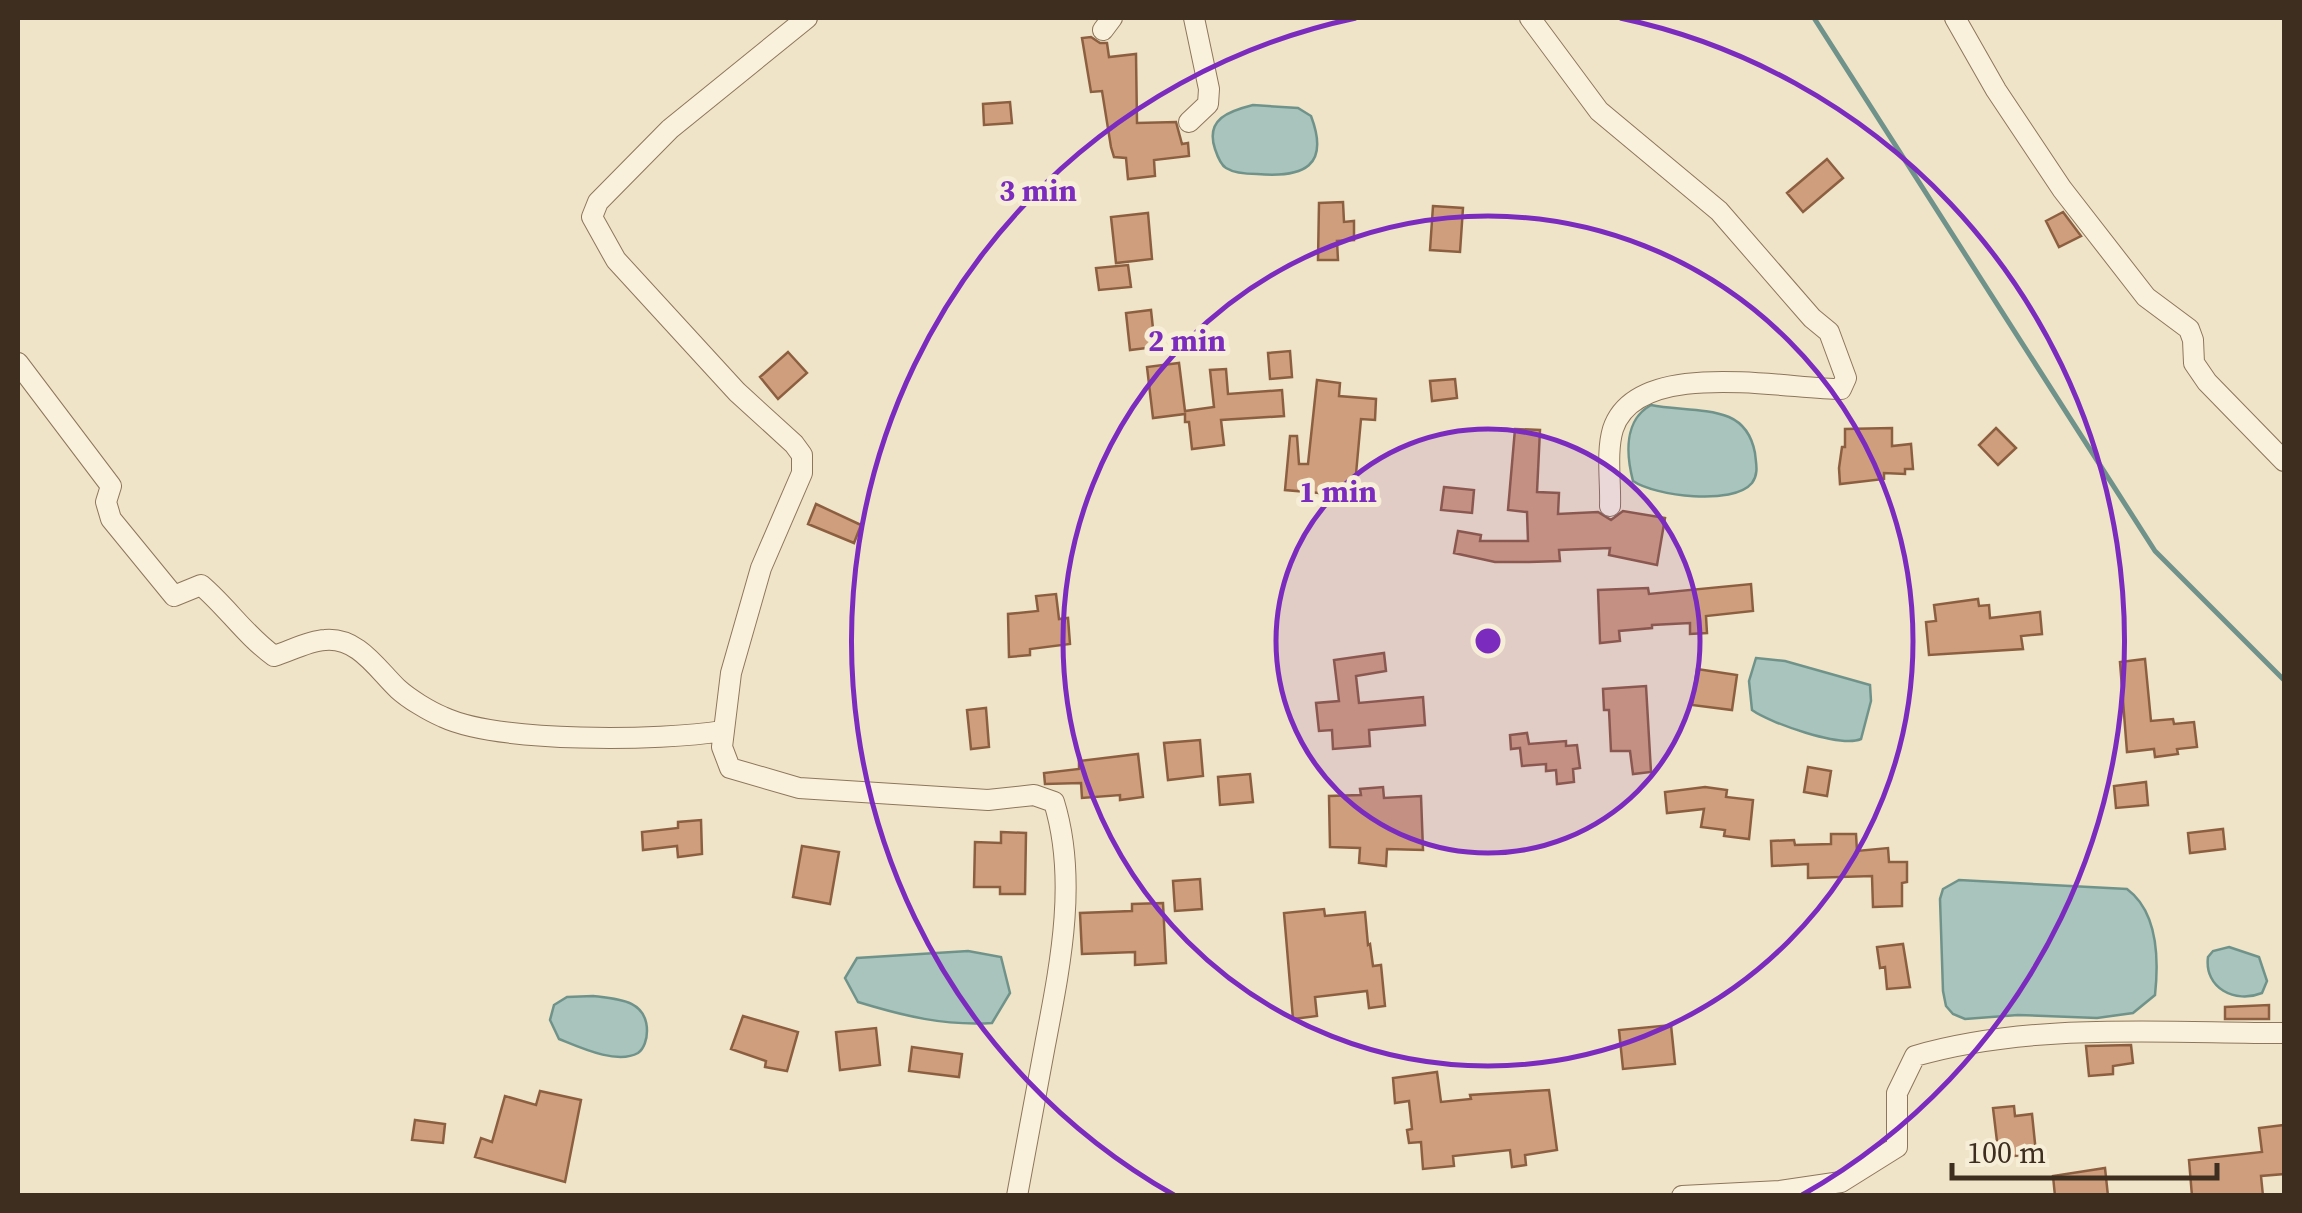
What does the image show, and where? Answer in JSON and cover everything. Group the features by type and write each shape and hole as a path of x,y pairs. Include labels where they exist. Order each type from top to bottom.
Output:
{"street":[{"path":"807,18 728,78 670,129 598,202 592,217 616,260 737,392 802,455 802,473 761,568 730,673 722,747 730,768 798,788 988,800 1034,795 1054,802 1066,865 1060,962 1017,1196"},
{"path":"1188,122 1208,104 1209,89 1194,18"},
{"path":"1530,18 1599,111 1718,211 1812,318 1829,332 1846,378 1841,389 1760,383 1666,386 1646,394 1624,410 1612,432 1610,506"},
{"path":"1955,18 1996,90 2062,190 2146,297 2189,329 2194,364 2284,461"},
{"path":"18,363 71,437 99,466 111,486 106,502 111,519 174,596 201,585 226,606 257,644 274,656 324,640 348,642 383,670 398,690 444,718 508,732 678,738 723,731"},
{"path":"1682,1196 1780,1191 1841,1182 1897,1147 1897,1094 1915,1056 1958,1044 2047,1032 2284,1033"}],"water":[{"path":"1253,105 1298,108 1311,116 1317,147 1309,165 1300,171 1274,175 1241,173 1224,167 1213,139 1216,123"},
{"path":"1651,405 1710,412 1739,423 1750,436 1755,453 1752,483 1728,494 1694,496 1658,491 1633,481 1629,438 1636,419"},
{"path":"1756,658 1785,661 1870,685 1871,701 1861,739 1822,737 1752,710 1749,681"},
{"path":"1959,880 2127,889 2151,923 2157,966 2155,995 2133,1013 2097,1018 2018,1015 1965,1019 1953,1014 1946,1006 1943,991 1940,899 1943,889"},
{"path":"2229,947 2259,957 2267,981 2262,993 2232,995 2216,985 2208,968 2208,957 2213,951"},
{"path":"968,951 1001,957 1010,993 992,1023 924,1019 858,1002 845,978 857,958"},
{"path":"593,996 629,1003 642,1013 647,1034 638,1053 609,1056 559,1039 550,1020 554,1005 567,997"}],"building":[{"path":"1082,38 1107,43 1109,57 1136,54 1137,123 1176,122 1182,144 1188,143 1189,156 1154,160 1155,176 1128,179 1126,158 1114,157 1111,147 1102,91 1091,92"},
{"path":"1010,102 1012,123 984,125 983,104"},
{"path":"1827,159 1843,178 1803,212 1787,193"},
{"path":"1343,202 1344,222 1354,221 1354,240 1337,241 1338,260 1318,260 1319,203"},
{"path":"1433,206 1463,208 1460,252 1430,250"},
{"path":"2063,212 2081,236 2059,247 2046,221"},
{"path":"1148,213 1152,259 1116,263 1111,217"},
{"path":"1128,265 1131,287 1099,290 1096,268"},
{"path":"1151,310 1155,347 1130,350 1126,313"},
{"path":"1290,351 1292,377 1270,379 1268,353"},
{"path":"788,352 807,373 778,399 760,377"},
{"path":"1179,363 1185,411 1214,407 1210,370 1226,369 1228,394 1282,390 1284,416 1221,420 1224,445 1192,449 1185,414 1153,418 1147,367"},
{"path":"1455,379 1457,398 1432,401 1430,381"},
{"path":"1317,380 1340,383 1339,396 1376,399 1375,420 1361,419 1354,496 1285,490 1290,436 1297,436 1299,464 1308,464"},
{"path":"1892,428 1892,446 1911,444 1913,469 1905,469 1905,474 1884,473 1884,479 1840,484 1845,429"},
{"path":"1996,428 2016,448 1998,465 1979,445"},
{"path":"1515,429 1540,430 1537,492 1559,493 1558,514 1598,512 1611,520 1623,511 1665,518 1657,565 1609,555 1610,548 1559,550 1560,561 1529,562 1495,562 1454,553 1458,531 1481,535 1480,541 1528,541 1527,512 1508,510"},
{"path":"1444,487 1474,490 1472,513 1441,510"},
{"path":"816,504 861,525 854,543 808,524"},
{"path":"1751,584 1753,611 1706,616 1707,633 1690,634 1690,623 1652,625 1619,631 1620,641 1600,643 1598,590 1648,588 1649,594"},
{"path":"1056,594 1059,619 1068,618 1070,644 1030,649 1030,655 1009,657 1008,614 1038,611 1036,596"},
{"path":"1978,599 1979,606 1989,605 1990,618 2040,612 2042,634 2021,636 2023,649 1929,655 1926,622 1936,621 1934,605"},
{"path":"1384,653 1386,671 1356,676 1359,703 1423,697 1425,725 1369,730 1370,746 1333,749 1332,730 1319,731 1316,703 1339,701 1334,660"},
{"path":"2145,659 2151,721 2194,722 2197,747 2155,757 2154,749 2127,752 2120,662"},
{"path":"1697,669 1737,675 1732,710 1692,705"},
{"path":"1646,686 1651,772 1633,774 1630,751 1611,751 1609,710 1604,710 1603,689"},
{"path":"986,708 989,747 971,749 967,710"},
{"path":"1527,733 1529,744 1566,741 1566,746 1577,745 1580,768 1573,769 1574,782 1557,784 1556,770 1546,771 1546,764 1522,766 1520,748 1511,749 1510,735"},
{"path":"1200,740 1203,776 1168,780 1164,743"},
{"path":"1138,754 1143,797 1082,798 1081,783 1045,784 1044,773 1079,769 1079,761"},
{"path":"1808,767 1831,771 1827,796 1804,792"},
{"path":"1250,774 1253,802 1220,805 1218,777"},
{"path":"2146,782 2148,805 2116,808 2114,786"},
{"path":"1383,787 1384,798 1421,796 1423,850 1387,849 1386,866 1359,863 1360,848 1330,847 1329,796 1361,795 1360,789"},
{"path":"1705,787 1727,790 1726,797 1753,800 1749,839 1724,836 1725,830 1701,827 1704,809 1667,813 1665,792"},
{"path":"701,820 702,854 678,857 677,846 643,850 642,832 678,828 678,822"},
{"path":"2223,829 2225,849 2190,853 2188,833"},
{"path":"1001,832 1026,833 1025,894 1000,894 1000,887 974,887 975,842 1001,843"},
{"path":"1831,834 1856,834 1857,851 1888,848 1889,862 1907,862 1902,906 1873,907 1872,876 1808,878 1808,864 1772,866 1771,841 1831,844"},
{"path":"802,846 839,852 830,904 793,897"},
{"path":"1200,879 1202,909 1175,911 1173,881"},
{"path":"1163,903 1166,963 1135,965 1135,952 1082,954 1080,913 1132,911 1132,904"},
{"path":"1324,909 1325,916 1365,912 1373,966 1381,965 1385,1006 1369,1008 1367,991 1315,997 1317,1016 1293,1019 1284,913"},
{"path":"1903,944 1910,987 1887,989 1885,967 1880,968 1877,947"},
{"path":"2269,1005 2269,1019 2225,1019 2225,1007"},
{"path":"743,1016 798,1032 787,1071 765,1067 766,1061 731,1049"},
{"path":"1671,1025 1675,1064 1623,1069 1619,1030"},
{"path":"876,1028 880,1065 840,1070 836,1032"},
{"path":"2131,1045 2133,1063 2113,1066 2113,1074 2089,1076 2086,1046"},
{"path":"912,1047 962,1054 959,1077 909,1071"},
{"path":"1437,1072 1441,1102 1471,1099 1470,1095 1549,1090 1557,1150 1525,1155 1526,1165 1512,1167 1510,1150 1453,1156 1454,1166 1423,1169 1421,1142 1409,1143 1409,1101 1395,1103 1393,1078"},
{"path":"540,1091 581,1100 565,1182 475,1157 481,1138 492,1142 505,1096 536,1105"},
{"path":"2014,1106 2015,1116 2032,1114 2036,1153 1999,1158 1993,1108"},
{"path":"415,1120 445,1124 443,1143 412,1140"},
{"path":"2284,1125 2284,1174 2261,1176 2263,1196 2192,1196 2189,1160 2262,1152 2259,1128"},
{"path":"2105,1168 2108,1196 2055,1196 2053,1176"}],"waterway":[{"path":"1814,18 2155,551 2284,680"}]}
